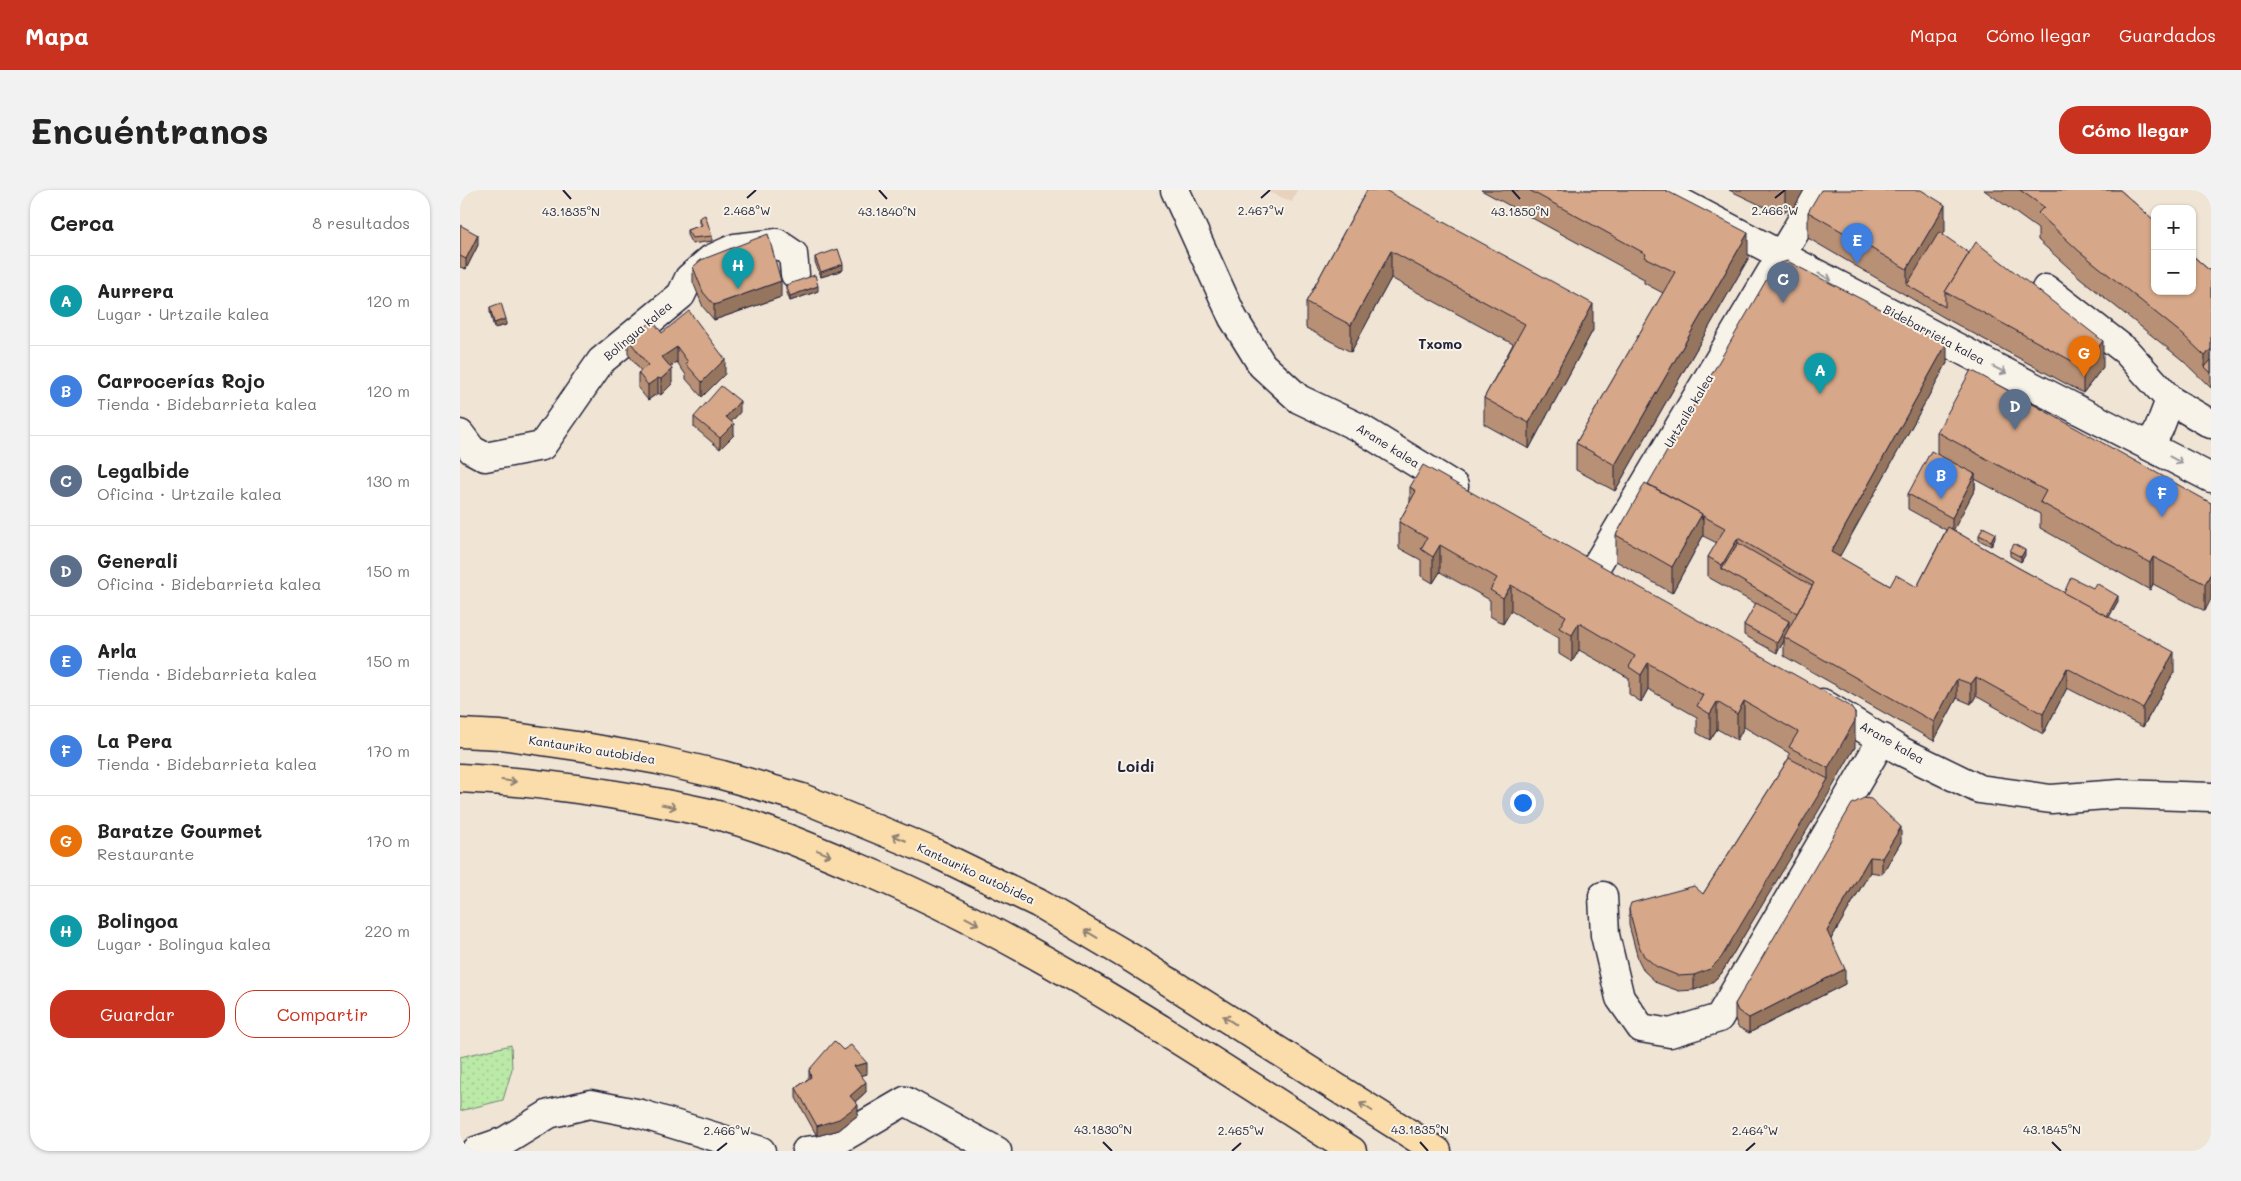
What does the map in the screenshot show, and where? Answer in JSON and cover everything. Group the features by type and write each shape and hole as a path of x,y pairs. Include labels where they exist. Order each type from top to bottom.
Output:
{"highway":[{"name":"Kantauriko autobidea","path":"460,733 501,735 590,748 722,775 802,798 933,852 1038,903 1133,959 1437,1151"},
{"path":"460,778 502,780 597,792 710,814 804,844 918,893 1048,961 1175,1037 1352,1151"}],"street":[{"name":"Arane kalea","path":"1175,190 1233,318 1262,365 1299,399 1358,427 1478,500"},
{"name":"Bidebarrieta kalea","path":"1657,190 1782,254 1978,359 2211,478"},
{"name":"Urtzaile kalea","path":"1619,584 1586,563 1782,254 1820,190"},
{"name":"Bolingua kalea","path":"460,434 472,450 485,457 542,446 601,362 682,295 689,278 710,259 735,248 777,243 793,254 795,274"},
{"path":"2046,289 2126,351 2170,400 2211,424"},
{"path":"2149,446 2170,400"},
{"name":"Arane kalea","path":"1798,689 1901,750 1979,789 2051,799 2120,794 2211,797"},
{"path":"1603,896 1605,935 1620,998 1641,1028 1670,1033 1719,1018 1883,738"},
{"path":"806,1151 823,1149 906,1101 997,1151"},
{"path":"476,1151 505,1141 549,1114 590,1104 642,1114 760,1151"}],"shaded area":[{"path":"1264,190 1297,190 1292,202"}],"green space":[{"path":"511,1045 512,1069 503,1100 460,1111 460,1057"}],"building":[{"path":"1367,190 1385,190 1593,304 1529,423 1484,398 1525,324 1391,251 1351,325 1306,302"},
{"path":"1529,190 1665,190 1748,233 1615,465 1576,443 1675,272 1644,257 1646,254"},
{"path":"1821,190 1921,190 1945,205 1907,269 1808,212"},
{"path":"2020,190 2120,190 2151,217 2151,295 2196,295 2196,259 2211,272 2211,349 2205,356 2181,333 2079,251 2038,213 2044,207"},
{"path":"705,215 712,236 692,238 687,230 702,225 699,218"},
{"path":"460,225 478,235 466,259 460,256"},
{"path":"1939,232 1969,253 1945,292 1945,307 1907,285"},
{"path":"768,234 781,281 714,305 703,292 693,267 701,260"},
{"path":"1976,242 2103,341 2083,367 1945,292"},
{"path":"838,249 843,264 821,272 815,257"},
{"path":"1787,261 1947,343 1831,552 1890,586 1896,575 1917,587 1948,527 2017,567 2174,652 2143,708 2067,668 2043,714 1976,677 1971,684 1957,679 1934,722 1784,637 1814,583 1738,538 1722,565 1708,557 1725,528 1703,516 1702,520 1702,514 1648,484 1775,265"},
{"path":"815,275 818,286 790,296 786,285"},
{"path":"501,303 506,319 494,323 490,307"},
{"path":"689,311 725,359 702,382 686,364 688,362 677,347 662,357 672,369 661,379 658,378 648,385 638,373 648,365 628,339 653,321 662,333"},
{"path":"2211,360 2211,373 2205,367"},
{"path":"1971,370 2211,503 2211,573 2205,584 2153,557 2150,563 2040,502 2046,491 1937,432"},
{"path":"721,386 740,401 726,417 734,424 720,438 694,417"},
{"path":"1931,451 1975,474 1952,518 1908,494"},
{"path":"1423,465 1850,706 1855,713 1855,721 1828,768 1789,747 1798,732 1744,701 1737,714 1717,702 1710,714 1697,706 1703,695 1648,663 1641,675 1629,667 1635,656 1579,623 1572,635 1559,628 1566,616 1511,585 1503,598 1490,590 1497,578 1440,545 1433,557 1421,549 1427,538 1399,522 1416,491 1410,487"},
{"path":"1645,483 1702,514 1672,567 1616,535"},
{"path":"1983,527 1995,533 1991,541 1979,535"},
{"path":"1738,543 1812,586 1797,613 1722,569"},
{"path":"2014,544 2025,550 2021,557 2010,551"},
{"path":"2071,577 2093,588 2096,583 2118,596 2107,616 2064,593"},
{"path":"1756,603 1789,621 1777,643 1744,625"},
{"path":"1789,758 1828,779 1721,958 1710,969 1694,975 1679,976 1657,967 1644,956 1638,944 1629,909 1631,903 1694,886 1703,894"},
{"path":"1864,798 1871,799 1901,827 1882,858 1870,857 1827,931 1845,969 1749,1018 1738,1011 1735,1004 1852,804"},
{"path":"834,1041 843,1050 851,1045 867,1063 854,1066 866,1082 850,1096 858,1105 839,1119 817,1126 796,1088 811,1077 809,1070"}],"place":[{"name":"Arla","path":"1857,264"},
{"name":"Bolingoa","path":"738,289"},
{"name":"Legalbide","path":"1783,303"},
{"name":"Baratze Gourmet","path":"2084,377"},
{"name":"Aurrera","path":"1820,394"},
{"name":"Generali","path":"2015,430"},
{"name":"Carrocerías Rojo","path":"1941,499"},
{"name":"La Pera","path":"2162,517"}],"district":[{"name":"Txomo","path":"1440,344"},
{"name":"Loidi","path":"1136,767"}]}
